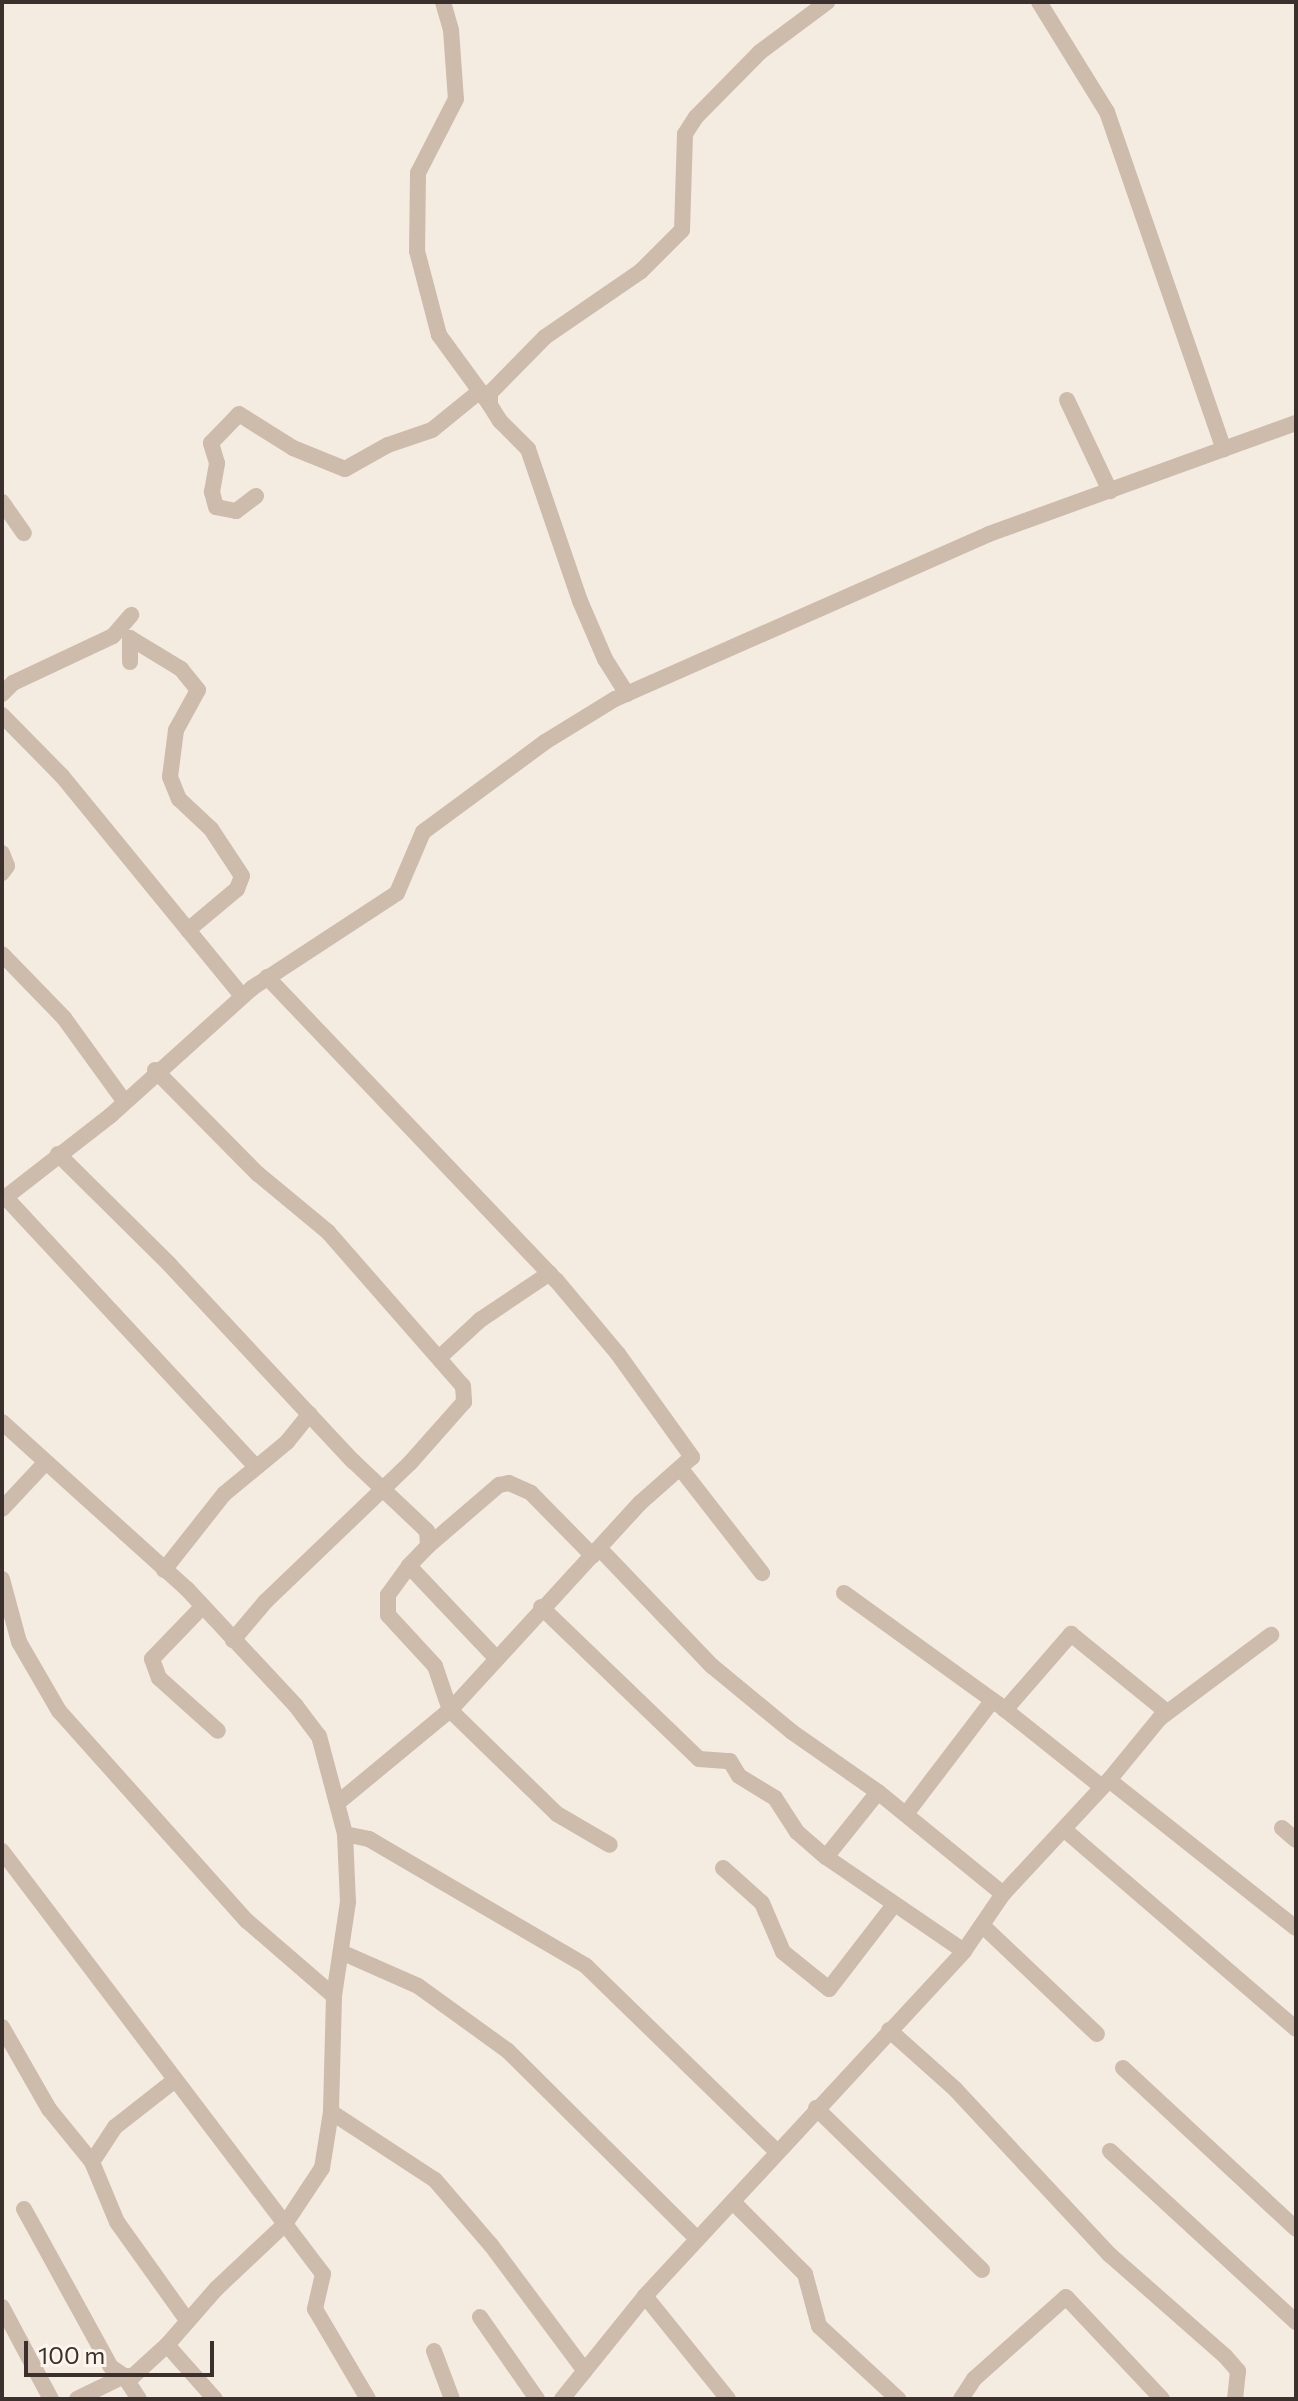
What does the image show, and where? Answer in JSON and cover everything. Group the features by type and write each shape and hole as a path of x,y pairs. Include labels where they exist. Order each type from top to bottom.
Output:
{"street":[{"path":"443,2 451,30 456,99 418,173 417,251 424,264 439,335 485,398 528,449 580,601 605,659 627,694"},
{"path":"256,496 236,511 216,507 212,492 217,463 211,443 239,414 293,448 345,469 388,445 432,430 485,398 518,360 641,271 682,230 685,134 696,117 760,52 827,2"},
{"path":"1039,2 1107,112 1224,449"},
{"path":"1067,400 1110,491"},
{"path":"256,1467 5,1200 124,1101 155,1070 242,996 397,893 423,832 545,742 627,694 825,602 1023,520 1296,423"},
{"path":"2,502 24,533"},
{"path":"2,694 13,683 113,636 131,615"},
{"path":"130,662 130,638 181,669 198,690 176,730 170,777 179,799 211,829 242,876 237,889 188,930"},
{"path":"2,715 62,776 242,996"},
{"path":"2,853 7,866 2,873"},
{"path":"2,954 64,1018 124,1101"},
{"path":"267,977 550,1273 671,1424 692,1457 640,1503 495,1657 450,1710 340,1801"},
{"path":"155,1070 258,1174 328,1232 463,1386 464,1402 384,1490 313,1554 233,1640"},
{"path":"58,1154 427,1531 428,1546"},
{"path":"440,1357 480,1320 550,1273"},
{"path":"164,1570 224,1494 310,1414"},
{"path":"2,1422 202,1607 319,1736 340,1801 349,1879 334,1996 331,2112 322,2168 285,2224 187,2320 167,2345 133,2376 124,2376 77,2399"},
{"path":"2,1509 46,1462"},
{"path":"681,1469 762,1573"},
{"path":"610,1845 557,1814 450,1710 435,1666 388,1615 388,1595 409,1566 428,1546 509,1483 531,1493 712,1666 792,1732 878,1792 1003,1894"},
{"path":"409,1566 495,1657"},
{"path":"2,1579 19,1642 59,1711 247,1921 334,1996"},
{"path":"844,1593 1106,1784 1296,1928"},
{"path":"202,1607 152,1659 159,1678 218,1731"},
{"path":"541,1607 699,1759 730,1761 739,1776 775,1798 797,1832 826,1857 893,1906 964,1951"},
{"path":"906,1814 999,1705 1071,1634 1167,1712"},
{"path":"562,2399 645,2296 697,2239 735,2204 776,2151 964,1951 1003,1894 1066,1831 1167,1712 1271,1635"},
{"path":"826,1857 878,1792"},
{"path":"1282,1828 1296,1840"},
{"path":"1066,1831 1296,2029"},
{"path":"345,1834 369,1839 586,1966 776,2151"},
{"path":"2,1851 323,2274 315,2309 368,2399"},
{"path":"723,1868 762,1903 783,1952 829,1989 893,1906"},
{"path":"983,1926 1097,2034"},
{"path":"341,1952 418,1986 508,2051 697,2239"},
{"path":"2,2027 49,2109 92,2162 106,2203 187,2320"},
{"path":"889,2030 955,2089 1033,2178 1131,2275 1225,2356 1238,2371 1235,2399"},
{"path":"1123,2068 1296,2229"},
{"path":"92,2162 115,2127 175,2080"},
{"path":"816,2108 982,2270"},
{"path":"331,2112 435,2180 491,2245 585,2371"},
{"path":"1110,2151 1296,2322"},
{"path":"735,2204 805,2274 819,2326 898,2399"},
{"path":"24,2209 104,2355 124,2376 139,2399"},
{"path":"645,2296 728,2399"},
{"path":"961,2399 974,2379 1066,2297 1162,2399"},
{"path":"2,2307 51,2399"},
{"path":"480,2317 537,2399"},
{"path":"167,2345 215,2399"},
{"path":"434,2351 452,2399"}]}
